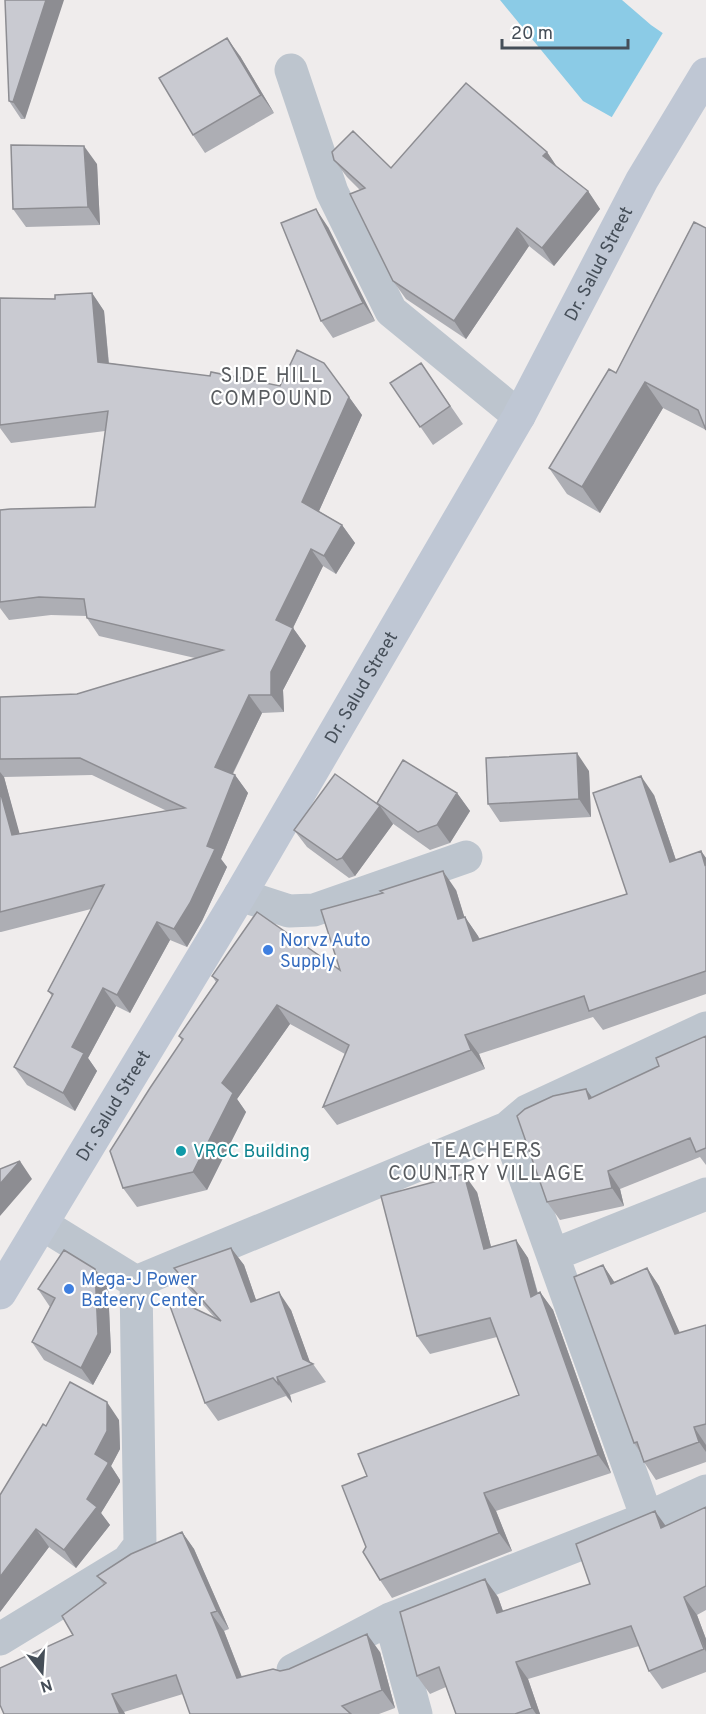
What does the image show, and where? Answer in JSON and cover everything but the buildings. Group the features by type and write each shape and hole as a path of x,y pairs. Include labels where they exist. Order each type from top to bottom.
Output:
{"main road":[{"name":"Dr. Salud Street","path":"0,1293 240,894 519,416 642,180 706,74"}],"street":[{"path":"291,70 332,192 390,311 519,416"},
{"path":"240,894 289,911 314,910 466,857"},
{"path":"136,1282 507,1128 527,1111 706,1029"},
{"path":"507,1128 647,1518"},
{"path":"553,1255 706,1194"},
{"path":"42,1224 136,1282"},
{"path":"0,1639 128,1561 141,1545 136,1282"},
{"path":"293,1670 390,1619 647,1518 706,1491"},
{"path":"390,1619 416,1714"}],"water":[{"path":"500,0 622,0 651,25 706,63 706,170 583,101"}],"pier":[{"path":"664,31 706,59 706,173 610,120"}],"place":[{"name":"Norvz Auto Supply","path":"268,950"},
{"name":"VRCC Building","path":"181,1151"},
{"name":"Mega-J Power Bateery Center","path":"69,1289"}],"district":[{"name":"SIDE HILL COMPOUND","path":"272,386"},
{"name":"TEACHERS COUNTRY VILLAGE","path":"487,1162"}]}
